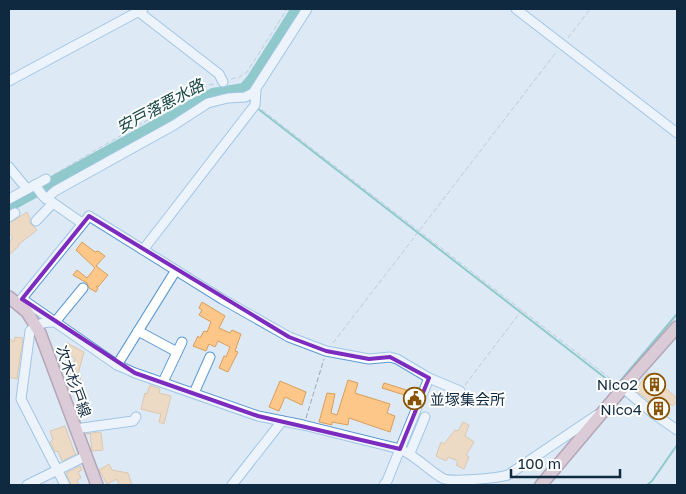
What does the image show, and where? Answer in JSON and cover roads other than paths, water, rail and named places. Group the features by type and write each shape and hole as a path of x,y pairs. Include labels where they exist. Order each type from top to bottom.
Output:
{"main road":[{"name":"次木杉戸線","path":"16,300 36,325 44,340 97,485"},
{"path":"546,484 602,412 677,326"}],"street":[{"path":"36,221 47,199 55,191 174,125 208,103 228,98 246,97 256,90 307,9"},
{"path":"516,9 677,133"},
{"path":"9,81 140,10 219,74 222,82"},
{"path":"143,250 255,105 256,90"},
{"path":"9,167 31,187 82,223"},
{"path":"9,199 46,179"},
{"path":"460,391 429,378 397,359 369,359 326,351 289,337 222,299 89,216 16,300 55,322 117,365 135,373 258,416 400,449 410,453 444,480 492,478 508,475 602,412"},
{"path":"117,365 176,270"},
{"path":"65,485 21,399 30,331 36,325 55,322 83,288"},
{"path":"138,331 177,352"},
{"path":"163,382 182,342"},
{"path":"194,393 210,357"},
{"path":"384,485 429,378"},
{"path":"623,388 677,430"},
{"path":"75,429 133,421 136,416"},
{"path":"410,453 425,417"},
{"path":"232,485 282,421"},
{"path":"27,485 86,456"}],"waterway":[{"name":"安戸落悪水路","path":"9,206 213,94 244,89 252,80 297,9"},
{"name":"安戸落悪水路","path":"234,90 240,95"},
{"path":"257,108 617,387"},
{"path":"616,386 677,314"},
{"path":"647,485 652,481 677,445"}],"place":[{"name":"Nico2","path":"654,384"},
{"name":"並塚集会所","path":"414,399"},
{"name":"Nico4","path":"658,409"}]}
